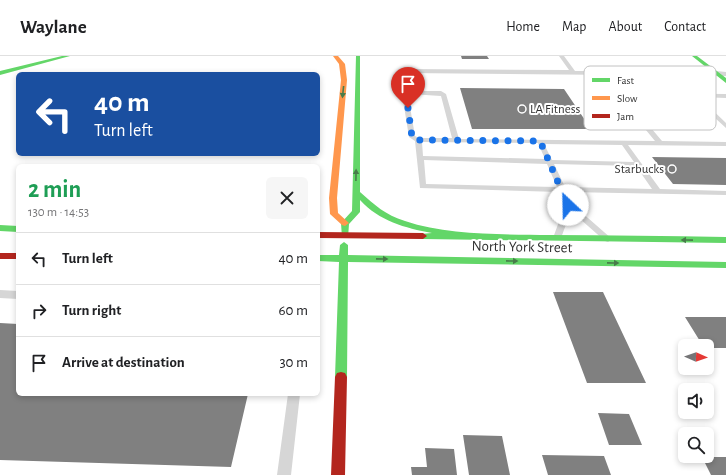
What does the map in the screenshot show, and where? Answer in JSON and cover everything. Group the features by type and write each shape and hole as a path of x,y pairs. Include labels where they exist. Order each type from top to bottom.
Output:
{"main road":[{"path":"0,73 68,56"},
{"path":"335,56 342,64 344,80 333,198 334,214 345,224"},
{"path":"338,475 345,224 356,212 358,56"},
{"path":"694,56 707,66"},
{"path":"716,73 726,81"},
{"path":"356,192 377,211 395,220 427,230 457,232 489,237"},
{"path":"323,206 333,198"},
{"path":"0,228 16,229"},
{"name":"North York Street","path":"320,235 726,240"},
{"path":"0,256 16,256"},
{"name":"North York Street","path":"320,258 726,265"}],"lane":[{"path":"561,56 574,73"},
{"path":"406,71 584,73"},
{"path":"716,73 726,74"},
{"path":"456,140 444,94 409,92 405,94 412,137 418,140 726,144"},
{"path":"716,117 726,126"},
{"path":"649,130 660,143"},
{"path":"418,140 423,186 658,192 726,192"},
{"path":"540,141 568,205 608,239"},
{"path":"624,143 658,192"},
{"path":"421,158 638,164"},
{"path":"557,238 568,205"},
{"path":"0,294 16,295"},
{"path":"284,475 294,396"}],"building":[{"path":"461,56 487,56 489,59 462,59"},
{"name":"LA Fitness","path":"460,88 564,89 584,119 584,129 472,129"},
{"path":"652,157 726,158 726,185 673,184"},
{"path":"553,292 603,292 646,383 587,383"},
{"path":"685,317 726,317 726,348 714,348 714,339 699,339"},
{"path":"0,323 16,324 16,396 248,396 231,467 0,460"},
{"path":"598,413 629,414 642,445 609,445"},
{"path":"463,435 502,436 510,475 469,475"},
{"path":"425,448 454,449 457,475 412,475 411,467 427,467"},
{"path":"542,455 604,456 611,475 548,475"},
{"path":"714,457 726,457 726,475 711,475 705,463 714,463"}],"traffic: fast":[{"path":"0,73 68,56"},
{"path":"345,236 345,223 356,212 358,56"},
{"path":"694,56 707,66"},
{"path":"716,73 726,81"},
{"path":"356,192 376,211 402,223 431,230 489,237"},
{"path":"0,228 16,229"},
{"path":"423,236 726,240"},
{"path":"341,377 344,245"},
{"path":"320,258 726,265"}],"traffic: slow":[{"path":"335,56 342,64 344,80 333,198 334,214 345,223"}],"traffic: jam":[{"path":"320,235 423,236"},
{"path":"0,256 16,256"},
{"path":"338,475 341,377"}],"place":[{"name":"LA Fitness","path":"522,109"},
{"name":"Starbucks","path":"672,169"}],"route":[{"path":"408,108 412,137 418,140 540,141 568,205"}]}
